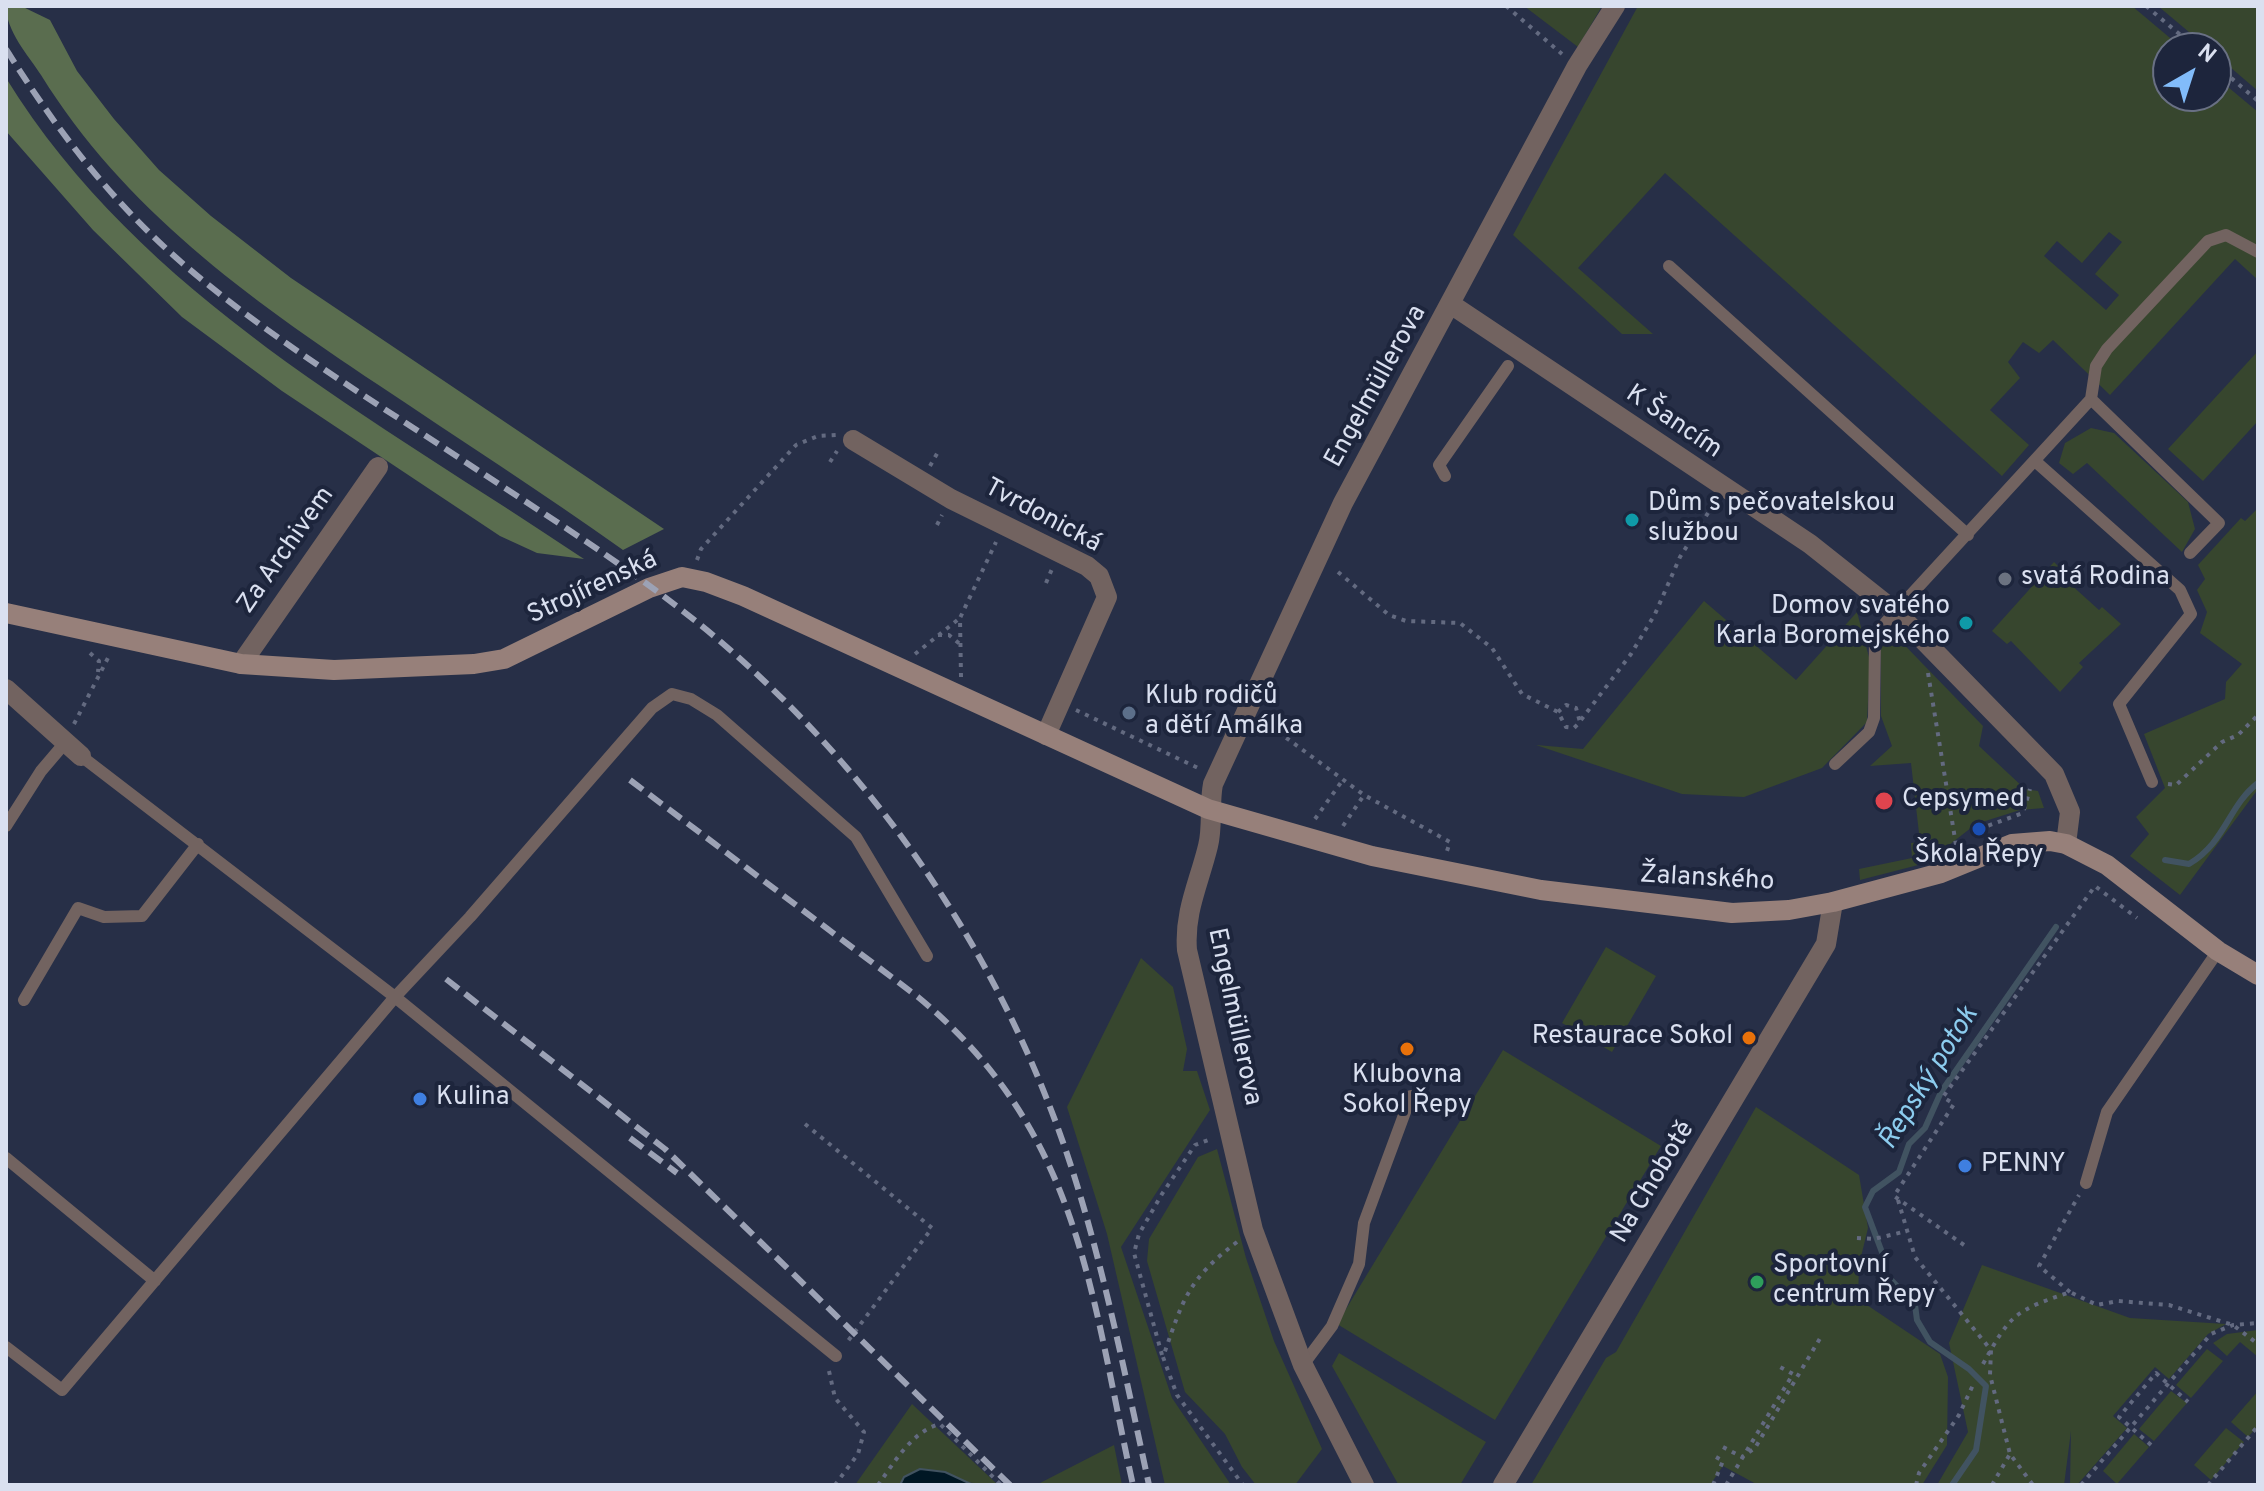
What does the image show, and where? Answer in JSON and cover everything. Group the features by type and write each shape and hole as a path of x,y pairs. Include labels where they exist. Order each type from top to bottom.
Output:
{"street":[{"path":"1452,305 1577,66 1615,6"},
{"name":"K Šancím","path":"1452,305 1810,544 1897,613 2054,774 2070,812 2066,844"},
{"name":"Engelmüllerova","path":"1364,1485 1303,1365 1253,1230 1186,931 1189,907 1210,842 1208,809 1213,784 1343,503 1452,305"},
{"name":"Tvrdonická","path":"844,438 898,470 1087,566 1099,576 1107,591 1046,735"},
{"name":"Za Archivem","path":"241,664 378,467"},
{"name":"Strojírenská","path":"6,613 241,664 334,670 494,661 513,656 649,588 689,578 743,596 1208,809"},
{"path":"6,689 73,750"},
{"name":"Žalanského","path":"1208,809 1372,856 1541,890 1732,913 1789,910 1833,902 1941,873 2012,844 2042,840 2066,844 2107,865 2218,951 2258,975"},
{"name":"Na Chobotě","path":"1503,1485 1826,944 1833,902"}],"lane":[{"path":"1835,764 1869,732 1874,718 1875,639 2091,399 2096,366 2107,349 2208,241 2226,235 2258,252"},
{"path":"1669,266 1968,535"},
{"path":"1445,476 1439,465 1508,366"},
{"path":"2091,399 2219,523 2190,553"},
{"path":"2035,461 2180,590 2191,614 2119,704 2152,782"},
{"path":"6,1347 62,1390 395,997 470,917 652,708 672,694 691,699 717,715 856,837 927,956"},
{"path":"6,826 41,771 73,750 395,997 836,1356"},
{"path":"24,1000 78,908 104,917 142,916 198,844"},
{"path":"2086,1183 2107,1112 2218,951"},
{"path":"1303,1365 1332,1326 1359,1264 1364,1223 1411,1096"},
{"path":"6,1158 155,1281"}],"path":[{"path":"1506,6 1577,66"},
{"path":"2146,6 2177,32"},
{"path":"2232,79 2258,101"},
{"path":"696,562 701,549 796,445 818,436 844,438"},
{"path":"1338,572 1389,615 1406,621 1460,623 1492,648 1522,694 1558,712 1566,727 1574,728 1631,654 1655,614 1680,557 1708,513"},
{"path":"960,680 960,618 1004,525"},
{"path":"911,658 960,618"},
{"path":"935,636 949,635 961,645"},
{"path":"73,750 115,636"},
{"path":"88,651 99,661 98,676"},
{"path":"1926,662 1956,845"},
{"path":"1558,712 1566,705 1576,708 1580,722"},
{"path":"1068,707 1201,770 1202,778"},
{"path":"2152,782 2176,785 2222,742 2238,735 2258,715"},
{"path":"1256,716 1364,795 1450,842 1443,860"},
{"path":"1311,824 1342,780"},
{"path":"1979,829 2023,813 2030,789"},
{"path":"1339,832 1364,795"},
{"path":"1964,1245 1894,1196 1954,1104 1943,1097 2095,886 2137,918"},
{"path":"805,1124 932,1228 828,1365 835,1398 864,1432 858,1454 835,1485"},
{"path":"1228,1125 1216,1136 1195,1145 1139,1234 1134,1253 1177,1395 1243,1485"},
{"path":"2086,1183 2039,1266 2070,1292 2097,1305 2118,1301 2169,1305 2233,1325 2258,1344"},
{"path":"1898,1199 1915,1257 1991,1350 1990,1375 2010,1454 2033,1485"},
{"path":"1163,1357 1187,1290 1215,1259 1253,1230"},
{"path":"1857,1238 1874,1239 1907,1231"},
{"path":"1983,1364 2002,1327 2029,1307 2070,1292"},
{"path":"2081,1485 2211,1334 2233,1325 2258,1323"},
{"path":"1742,1457 1755,1448 1822,1335"},
{"path":"1726,1485 1793,1374 1780,1367"},
{"path":"2151,1445 2119,1417 2156,1373 2188,1402"},
{"path":"1916,1485 1919,1473 1959,1415 1973,1385"},
{"path":"878,1485 904,1450 928,1427 940,1424 1001,1485"},
{"path":"2208,1485 2258,1426"},
{"path":"1723,1447 1742,1457"},
{"path":"1992,1485 2010,1454"},
{"path":"1713,1485 1723,1461 1714,1456"}],"green space":[{"path":"6,6 21,6 50,20 77,71 114,119 159,170 211,216 291,278 664,529 623,550 329,352 236,284 192,248 110,168 74,123 19,42 10,25"},
{"path":"1524,6 1602,6 1578,47"},
{"path":"1638,6 2132,6 2163,32 2152,32 2152,112 2232,112 2232,90 2258,112 2258,280 2235,259 2110,395 2053,340 2039,353 2023,342 2008,362 2020,378 1990,410 2029,445 2002,476 1665,173 1578,268 1653,334 1622,334 1513,235","holes":["2109,232 2122,242 2095,274 2119,295 2106,310 2044,256 2057,241 2082,263"]},
{"path":"2158,6 2258,6 2258,91 2232,69 2232,32 2189,32"},
{"path":"6,78 61,156 124,226 193,290 345,403 584,559 537,553 500,536 282,391 182,317 93,230 6,131"},
{"path":"2258,351 2258,421 2203,481 2168,449"},
{"path":"2091,428 2114,433 2188,502 2195,529 2182,552 2087,463 2073,474 2059,463 2065,443"},
{"path":"2258,508 2258,789 2180,895 2130,856 2149,834 2136,817 2165,788 2144,734 2225,699 2226,682 2242,664 2200,633 2207,612 2197,590 2205,579 2198,565 2241,518 2245,521"},
{"path":"2054,562 2071,579 2068,582 2099,610 2102,607 2121,624 2079,663 2083,667 2060,692 2011,641 2007,644 1992,631"},
{"path":"1704,601 1796,680 1857,612 1870,661 1867,722 1822,768 1744,797 1682,794 1536,745 1583,749"},
{"path":"1888,628 1983,726 1979,746 2025,789 2038,791 2044,808 2020,810 1976,824 1926,863 1860,880 1859,869 1912,858 1911,843 1920,842 1911,763 1870,766 1892,746 1881,716 1881,638"},
{"path":"1606,947 1656,976 1612,1052 1562,1023"},
{"path":"1141,958 1173,987 1187,1049 1183,1071 1197,1071 1210,1110 1121,1247 1172,1398 1231,1485 1165,1485 1107,1234 1067,1107"},
{"path":"1503,1050 1661,1146 1495,1420 1337,1324"},
{"name":"Sportovní centrum Řepy","path":"1756,1107 1859,1175 1868,1228 1859,1265 1858,1299 1940,1354 1948,1377 1947,1445 1922,1485 1758,1485 1723,1466 1710,1485 1531,1485 1606,1358 1616,1352"},
{"path":"1217,1149 1246,1258 1274,1341 1322,1449 1295,1485 1256,1485 1242,1467 1225,1434 1185,1392 1147,1261 1149,1239 1198,1157"},
{"path":"1982,1265 2130,1318 2226,1324 2208,1334 2169,1379 2155,1367 2113,1416 2127,1428 2077,1485 2070,1485 2071,1431 2064,1485 1937,1485 1968,1432 1949,1343"},
{"path":"2258,1330 2258,1357 2240,1342 2227,1356 2213,1343 2227,1334"},
{"path":"2207,1349 2223,1361 2191,1398 2176,1385"},
{"path":"1339,1353 1486,1442 1460,1485 1398,1484 1332,1366"},
{"path":"2171,1391 2187,1403 2154,1441 2139,1429"},
{"path":"2258,1391 2258,1426 2248,1437 2231,1422"},
{"path":"912,1404 998,1485 904,1477 900,1485 855,1485"},
{"path":"2226,1428 2244,1442 2211,1480 2194,1465"},
{"path":"2134,1434 2149,1447 2117,1484 2103,1471"},
{"path":"1114,1445 1122,1485 1040,1483"}],"water":[{"path":"920,1469 945,1472 973,1485 900,1485 904,1477"}],"waterway":[{"name":"Řepský potok","path":"2165,860 2189,864 2201,855 2258,783"},
{"name":"Řepský potok","path":"1952,1485 1976,1450 1986,1386 1969,1369 1930,1342 1917,1320 1915,1305 1876,1264 1883,1255 1865,1207 1873,1191 1899,1172 1909,1144 1925,1128 1941,1092 2056,927"}],"railway":[{"path":"6,49 44,107 108,189 181,262 289,345 603,553 692,618 780,696 886,816 933,882 975,950 1012,1020 1045,1094 1095,1247 1149,1485"},
{"path":"630,780 918,997 972,1049 1014,1103 1046,1160 1070,1219 1089,1281 1133,1485"},
{"path":"446,979 665,1149 1010,1485"},
{"path":"630,1138 677,1173"}],"place":[{"name":"Dům s pečovatelskou službou","path":"1632,520"},
{"name":"svatá Rodina","path":"2005,579"},
{"name":"Domov svatého Karla Boromejského","path":"1966,623"},
{"name":"Klub rodičů a dětí Amálka","path":"1129,713"},
{"name":"Cepsymed","path":"1884,801"},
{"name":"Škola Řepy","path":"1979,829"},
{"name":"Restaurace Sokol","path":"1749,1038"},
{"name":"Klubovna Sokol Řepy","path":"1407,1049"},
{"name":"Kulina","path":"420,1099"},
{"name":"PENNY","path":"1965,1166"},
{"name":"Sportovní centrum Řepy","path":"1757,1282"}]}
